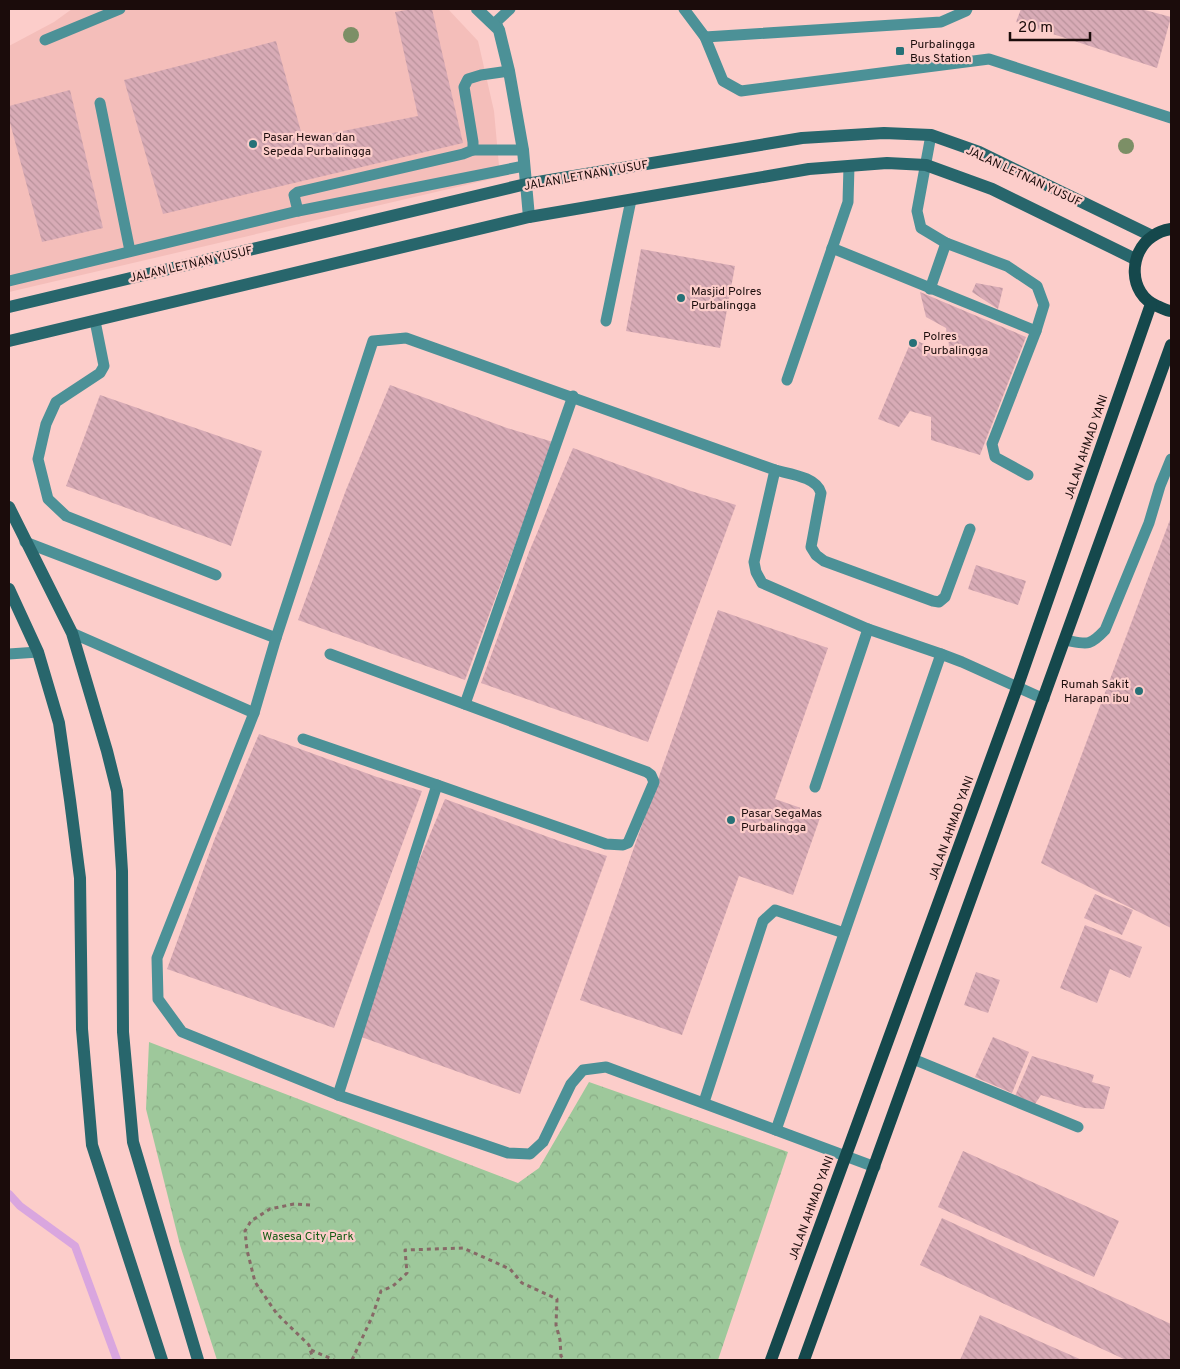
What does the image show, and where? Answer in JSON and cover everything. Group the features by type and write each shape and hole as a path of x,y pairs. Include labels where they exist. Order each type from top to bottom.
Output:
{"main road":[{"path":"1171,229 1152,236 1142,246 1135,259 1134,271 1136,284 1142,295 1151,304 1171,311"},
{"name":"JALAN AHMAD YANI","path":"771,1360 1017,688 1151,304"},
{"path":"804,1360 1171,345"}],"street":[{"path":"477,9 499,30 509,72 523,150 529,217"},
{"name":"JALAN LETNAN YUSUF","path":"9,307 526,184 802,138 884,133 931,135 979,152 1152,236"},
{"name":"JALAN LETNAN YUSUF","path":"9,341 529,217 808,169 887,163 926,165 992,189 1135,259"},
{"path":"9,507 72,633 117,791 122,872 123,1032 133,1142 198,1360"},
{"path":"9,589 38,652 59,723 80,878 82,1028 92,1145 160,1354"}],"lane":[{"path":"44,40 120,9"},
{"path":"499,30 496,22 510,9"},
{"path":"684,9 705,37 723,81 741,90 989,59 1171,118"},
{"path":"705,37 941,22 967,9"},
{"path":"473,150 464,87 468,79 480,75 509,72"},
{"path":"100,103 130,251"},
{"path":"931,135 917,211 921,228 946,242 1007,266 1037,286 1044,305 1036,331 992,444 995,457 1028,476"},
{"path":"298,212 294,195 298,192 464,154 473,150 523,150"},
{"path":"9,281 298,212 524,166"},
{"path":"787,380 848,202 849,166"},
{"path":"606,321 631,200"},
{"path":"930,289 946,242"},
{"path":"832,248 1036,331"},
{"path":"95,321 104,366 100,373 56,402 46,424 38,459 48,499 66,516 216,575"},
{"path":"874,1167 606,1067 583,1070 571,1084 543,1142 530,1154 508,1153 338,1095 182,1032 158,999 157,958 254,712 276,638 373,341 406,338 573,396 775,470 814,482 820,487 821,493 811,548 816,555 824,561 933,601 939,602 945,597 970,529"},
{"path":"465,704 573,396"},
{"path":"1065,640 1084,644 1093,642 1105,630 1149,523 1160,486 1171,459"},
{"path":"775,470 754,562 756,572 762,583 868,629 962,662 1044,699"},
{"path":"25,542 276,638"},
{"path":"815,787 868,629"},
{"path":"72,633 254,712"},
{"path":"9,654 38,652"},
{"path":"303,739 606,844 623,845 628,843 654,782 652,775 647,772 330,654"},
{"path":"776,1130 941,654"},
{"path":"338,1095 437,785"},
{"path":"704,1102 763,921 775,910 844,933"},
{"path":"914,1059 1078,1127"}],"path":[{"path":"310,1205 294,1204 270,1210 251,1221 245,1231 247,1250 255,1282 277,1314 309,1345 313,1360"},
{"path":"352,1360 372,1317 381,1292 393,1286 407,1273 405,1250 463,1248 510,1269 522,1283 557,1299 556,1325 560,1340 561,1356 565,1360"},
{"path":"310,1350 334,1360"}],"shaded area":[{"name":"Pasar Hewan dan Sepeda Purbalingga","path":"72,9 448,9 478,41 494,111 500,177 9,292 9,46 54,22"}],"green space":[{"name":"Wasesa City Park","path":"149,1042 518,1183 539,1168 589,1082 788,1152 718,1360 217,1360 180,1245 146,1109"}],"building":[{"path":"412,9 432,9 463,143 163,214 124,80 276,41 303,139 418,116 395,12"},
{"path":"1021,9 1141,9 1171,17 1157,68 1016,22"},
{"path":"70,90 103,228 42,242 9,119 9,106"},
{"name":"Masjid Polres Purbalingga","path":"641,249 735,266 720,348 626,331"},
{"path":"976,283 1003,288 998,309 972,292"},
{"path":"920,292 1026,337 980,455 931,440 931,417 910,411 899,427 878,419 912,339 944,352 949,346 946,328 926,317"},
{"path":"390,385 507,428 553,442 465,680 298,620 346,490"},
{"path":"100,395 262,451 231,546 66,486"},
{"path":"573,448 691,491 736,505 648,742 481,683 529,552"},
{"name":"Rumah Sakit Harapan ibu","path":"1171,517 1171,928 1041,863"},
{"path":"976,565 1026,581 1018,605 968,589"},
{"name":"Pasar SegaMas Purbalingga","path":"718,610 828,648 775,799 821,815 793,895 739,876 682,1035 580,1000"},
{"path":"259,734 377,777 422,791 334,1028 167,969 215,838"},
{"path":"445,799 562,842 607,856 520,1094 353,1034 401,903"},
{"path":"1095,894 1133,910 1122,935 1084,918"},
{"path":"1085,925 1142,947 1130,978 1110,969 1097,1003 1060,988"},
{"path":"976,972 1000,980 988,1013 964,1005"},
{"path":"993,1037 1029,1052 1012,1093 975,1077"},
{"path":"1032,1056 1094,1075 1092,1082 1110,1087 1104,1109 1084,1108 1041,1095 1035,1104 1015,1096"},
{"path":"963,1151 1119,1221 1094,1277 938,1207"},
{"path":"942,1218 1171,1324 1171,1360 1126,1360 920,1265"},
{"path":"980,1315 1082,1360 960,1360"}],"waterway":[{"path":"9,1194 20,1206 75,1246 117,1360"}],"place":[{"name":"Purbalingga Bus Station","path":"900,51"},
{"name":"Pasar Hewan dan Sepeda Purbalingga","path":"253,144"},
{"name":"Masjid Polres Purbalingga","path":"681,298"},
{"name":"Polres Purbalingga","path":"913,343"},
{"name":"Rumah Sakit Harapan ibu","path":"1139,691"},
{"name":"Pasar SegaMas Purbalingga","path":"731,820"}]}
